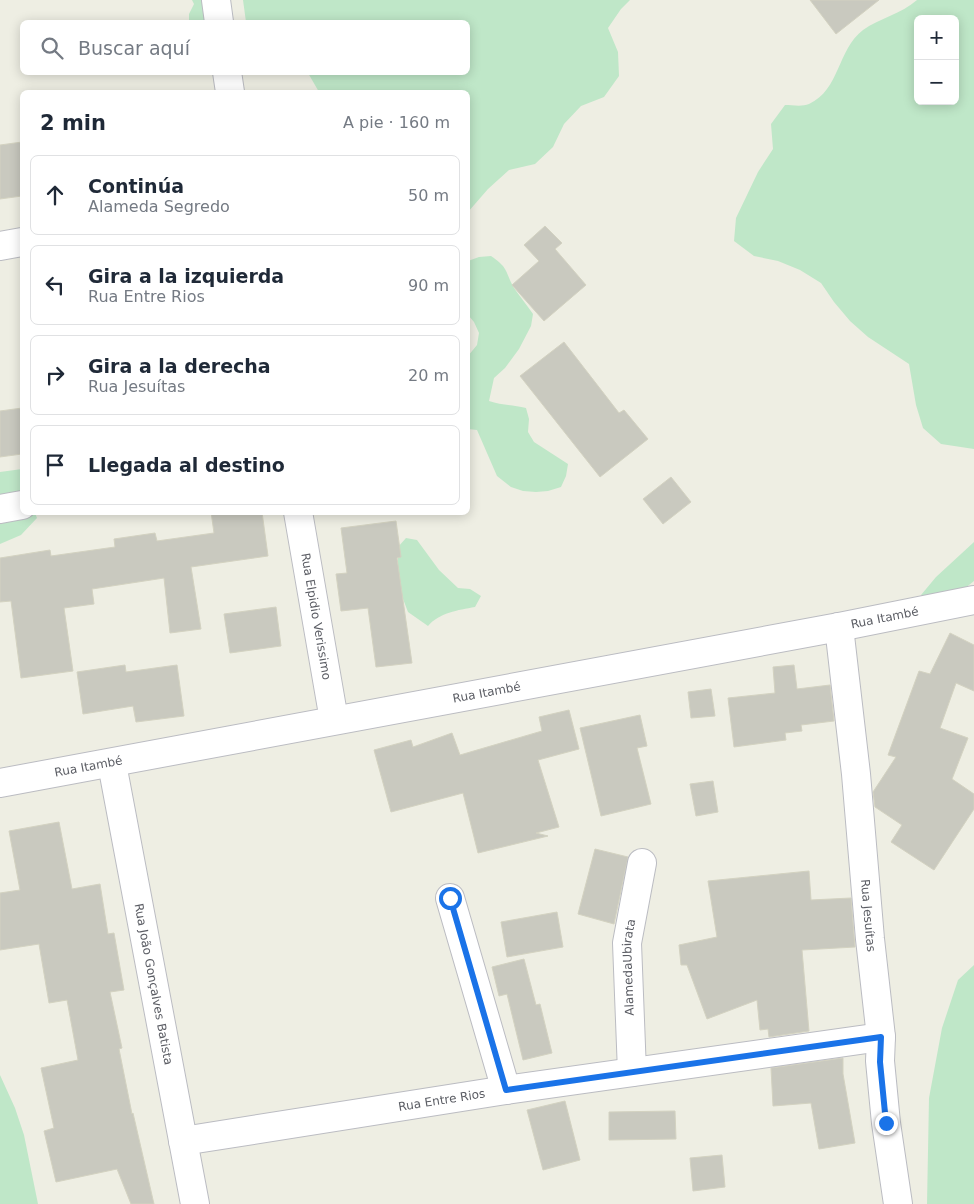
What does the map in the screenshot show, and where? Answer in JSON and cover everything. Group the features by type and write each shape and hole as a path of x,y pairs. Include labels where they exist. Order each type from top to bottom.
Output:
{"street":[{"path":"216,0 219,20"},
{"path":"227,75 230,90"},
{"path":"0,246 20,242"},
{"path":"0,509 20,505"},
{"name":"Rua Elpidio Verissimo","path":"299,515 334,720"},
{"name":"Rua Itambé","path":"0,783 112,764 334,720 839,627 974,600"},
{"name":"Rua Jesuítas","path":"839,627 856,774 870,939 881,1037 880,1062 886,1123 898,1204"},
{"name":"Rua João Gonçalves Batista","path":"112,764 196,1204"},
{"name":"AlamedaUbirata","path":"632,1072 627,943 642,864"},
{"path":"450,898 506,1090"},
{"name":"Rua Entre Rios","path":"183,1141 506,1090 881,1037"}],"green space":[{"path":"192,0 212,0 215,20 189,20 189,14 194,4"},
{"path":"243,0 630,0 621,9 608,28 618,52 619,76 604,97 581,106 564,124 553,147 535,164 509,170 488,189 470,210 470,90 318,90 309,75 470,75 470,20 246,20"},
{"path":"917,0 974,0 974,449 941,444 923,428 916,405 909,364 868,337 850,321 821,283 800,270 778,261 754,256 734,241 736,218 758,172 773,149 771,124 785,105 806,105 819,98 833,80 854,38 863,30"},
{"path":"491,256 504,267 514,288 533,314 531,326 519,349 505,368 494,378 489,401 526,408 529,419 528,432 534,442 568,464 566,476 561,487 536,492 523,491 511,487 497,476 477,430 470,429 470,354 477,345 479,333 470,317 470,260"},
{"path":"20,469 20,515 36,515 37,518 21,535 0,544 0,472"},
{"path":"406,538 417,540 439,570 458,588 470,589 481,596 475,607 443,615 428,626 408,612 395,578 398,566 398,547"},
{"path":"974,542 974,581 964,589 928,606 921,595 936,577"},
{"path":"974,965 974,1204 927,1204 929,1098 942,1028 958,980"},
{"path":"0,1075 15,1108 24,1135 38,1204 0,1204"}],"building":[{"path":"810,0 879,0 836,34"},
{"path":"20,142 20,196 0,199 0,145"},
{"path":"545,226 562,243 555,249 586,285 544,321 512,285 539,261 524,245"},
{"path":"564,342 619,413 624,410 648,439 600,477 520,376"},
{"path":"20,408 20,454 0,457 0,411"},
{"path":"671,477 691,502 663,524 643,499"},
{"path":"211,515 262,515 268,556 191,567 201,629 170,633 164,578 92,589 94,604 64,608 73,671 21,678 11,601 0,602 0,558 50,550 51,556 115,547 114,539 155,533 157,541 214,533"},
{"path":"396,521 401,557 397,558 412,663 376,667 368,608 341,611 336,574 347,573 341,528"},
{"path":"276,607 281,646 230,653 224,614"},
{"path":"950,633 974,645 974,691 956,683 940,728 968,738 952,779 974,794 974,809 934,870 891,842 902,825 875,807 873,792 896,757 888,755 919,671 930,674"},
{"path":"125,665 126,672 177,665 184,716 136,722 133,706 83,714 77,672"},
{"path":"794,665 797,689 830,685 834,721 801,725 802,731 785,733 786,740 734,747 728,698 775,693 773,667"},
{"path":"711,689 715,716 691,718 688,692"},
{"path":"569,710 579,749 538,760 559,827 536,833 548,836 478,853 463,793 391,812 374,750 411,740 413,747 452,733 460,755 542,731 539,717"},
{"path":"640,715 647,746 637,748 651,804 601,816 580,728"},
{"path":"713,781 718,812 696,816 690,784"},
{"path":"59,822 72,889 100,884 108,934 114,933 124,990 110,992 122,1048 119,1049 132,1114 154,1204 131,1204 117,1169 56,1182 44,1131 54,1128 41,1068 78,1060 67,1000 49,1003 39,944 0,950 0,893 20,890 9,831"},
{"path":"595,849 628,857 614,924 578,914"},
{"path":"809,871 811,900 851,898 855,947 802,950 809,1031 769,1037 768,1029 760,1030 757,1000 707,1019 687,965 681,965 679,945 717,937 708,881"},
{"path":"557,912 563,947 507,957 501,922"},
{"path":"524,959 536,1005 540,1004 552,1053 523,1060 507,994 499,996 492,967"},
{"path":"843,1058 843,1074 855,1143 819,1149 811,1103 773,1106 771,1068"},
{"path":"565,1101 580,1160 543,1170 527,1110"},
{"path":"675,1111 676,1139 609,1140 609,1112"},
{"path":"722,1155 725,1187 693,1191 690,1158"}],"route":[{"path":"450,898 506,1090 881,1037 880,1062 886,1123"}]}
